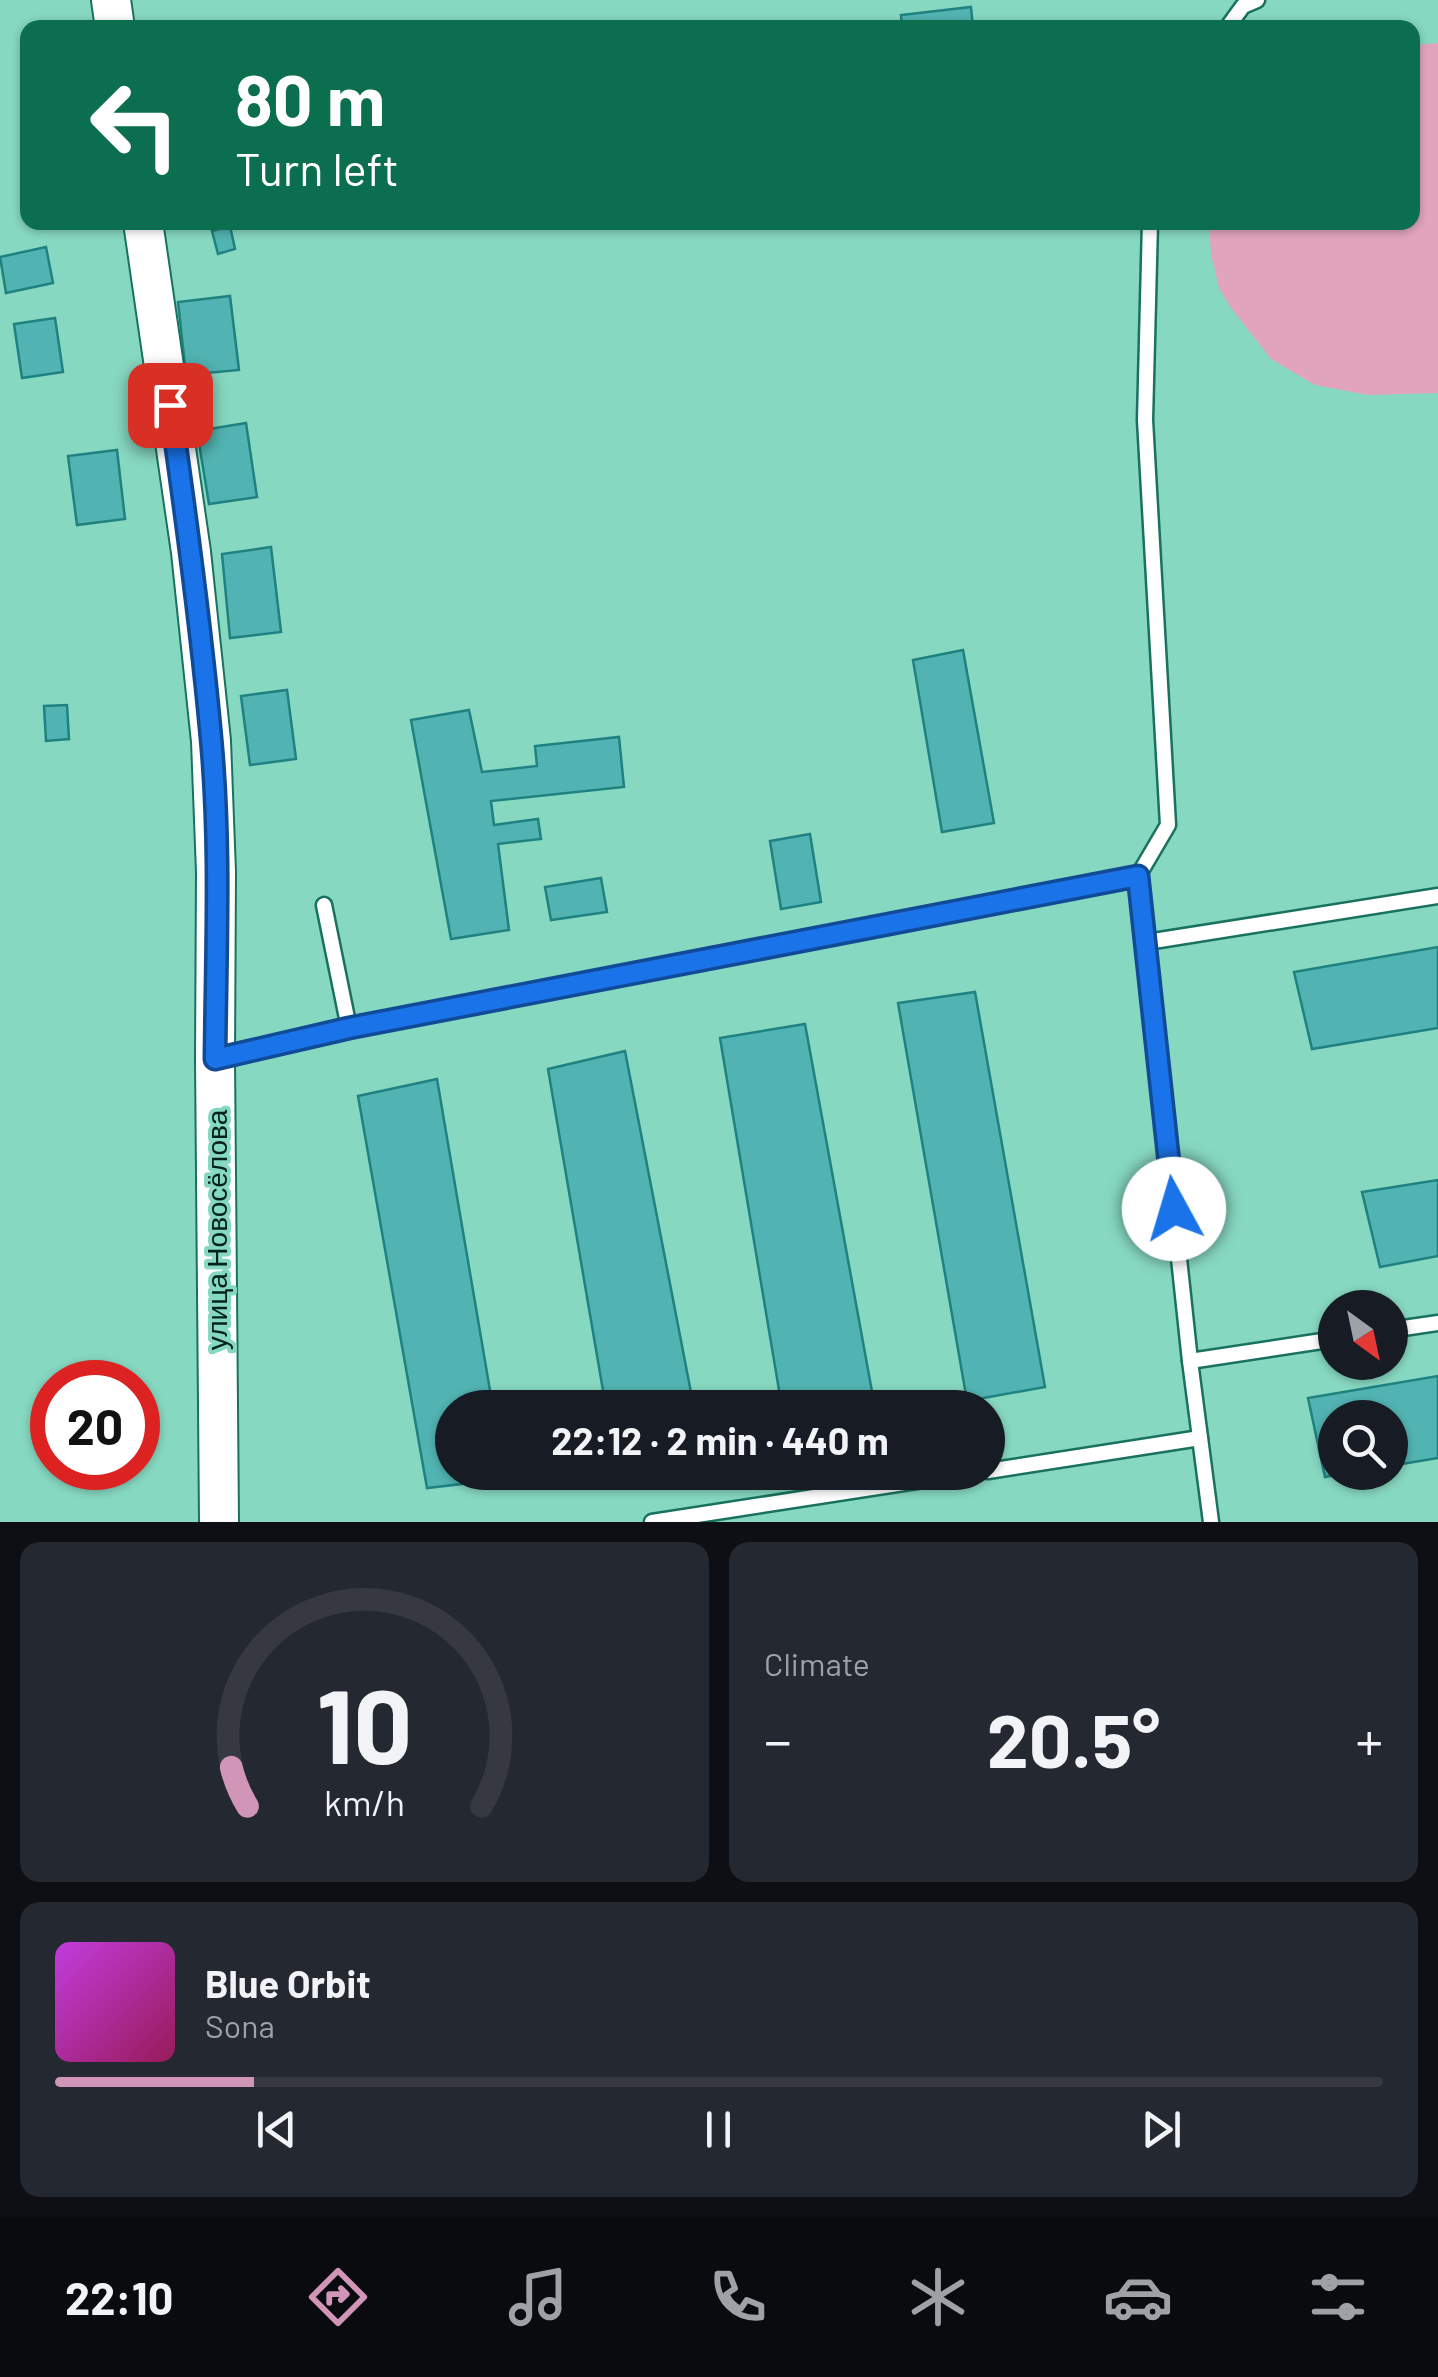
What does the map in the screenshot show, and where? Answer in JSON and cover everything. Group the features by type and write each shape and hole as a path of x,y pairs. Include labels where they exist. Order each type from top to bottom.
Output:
{"main road":[{"name":"улица Новосёлова","path":"145,230 191,552 212,741 218,1522"}],"lane":[{"path":"1233,20 1243,6 1257,0"},
{"path":"1150,230 1146,420 1168,825 1138,876 1211,1522"},
{"path":"215,1059 349,1028 1138,876"},
{"path":"1147,942 1438,896"},
{"path":"324,905 349,1028"},
{"path":"1408,1327 1438,1322"},
{"path":"1190,1361 1318,1341"},
{"path":"1005,1467 1200,1438"},
{"path":"652,1522 858,1490"}],"shaded area":[{"path":"1438,43 1438,393 1368,395 1315,385 1271,359 1231,308 1219,288 1209,230 1420,230 1420,44"}],"building":[{"path":"971,7 972,20 901,20 901,15"},
{"path":"231,230 235,249 218,254 212,231"},
{"path":"46,247 53,283 6,293 0,257"},
{"path":"230,296 239,370 186,375 178,302"},
{"path":"55,318 63,372 22,378 14,324"},
{"path":"246,423 257,497 209,504 197,431"},
{"path":"117,450 125,519 77,525 68,456"},
{"path":"271,547 281,632 230,638 222,554"},
{"path":"963,650 994,823 942,832 913,660"},
{"path":"287,690 296,759 250,765 241,696"},
{"path":"67,705 69,739 46,741 44,706"},
{"path":"469,710 482,772 537,766 535,746 619,737 624,787 491,801 494,825 538,819 541,839 498,844 509,930 451,939 411,720"},
{"path":"810,834 821,902 781,909 770,841"},
{"path":"601,878 607,912 551,920 545,887"},
{"path":"1438,947 1438,1028 1312,1049 1294,972"},
{"path":"975,992 1045,1387 1005,1394 1005,1390 965,1390 898,1003"},
{"path":"805,1024 872,1390 779,1390 720,1038"},
{"path":"625,1051 691,1390 603,1390 548,1069"},
{"path":"437,1079 490,1390 435,1390 435,1487 427,1488 358,1096"},
{"path":"1438,1180 1438,1256 1380,1267 1362,1192"},
{"path":"1438,1376 1438,1458 1408,1463 1408,1400 1318,1400 1318,1444 1308,1398"}],"route":[{"path":"170,405 212,741 215,1059 349,1028 1138,876 1174,1209"}]}
